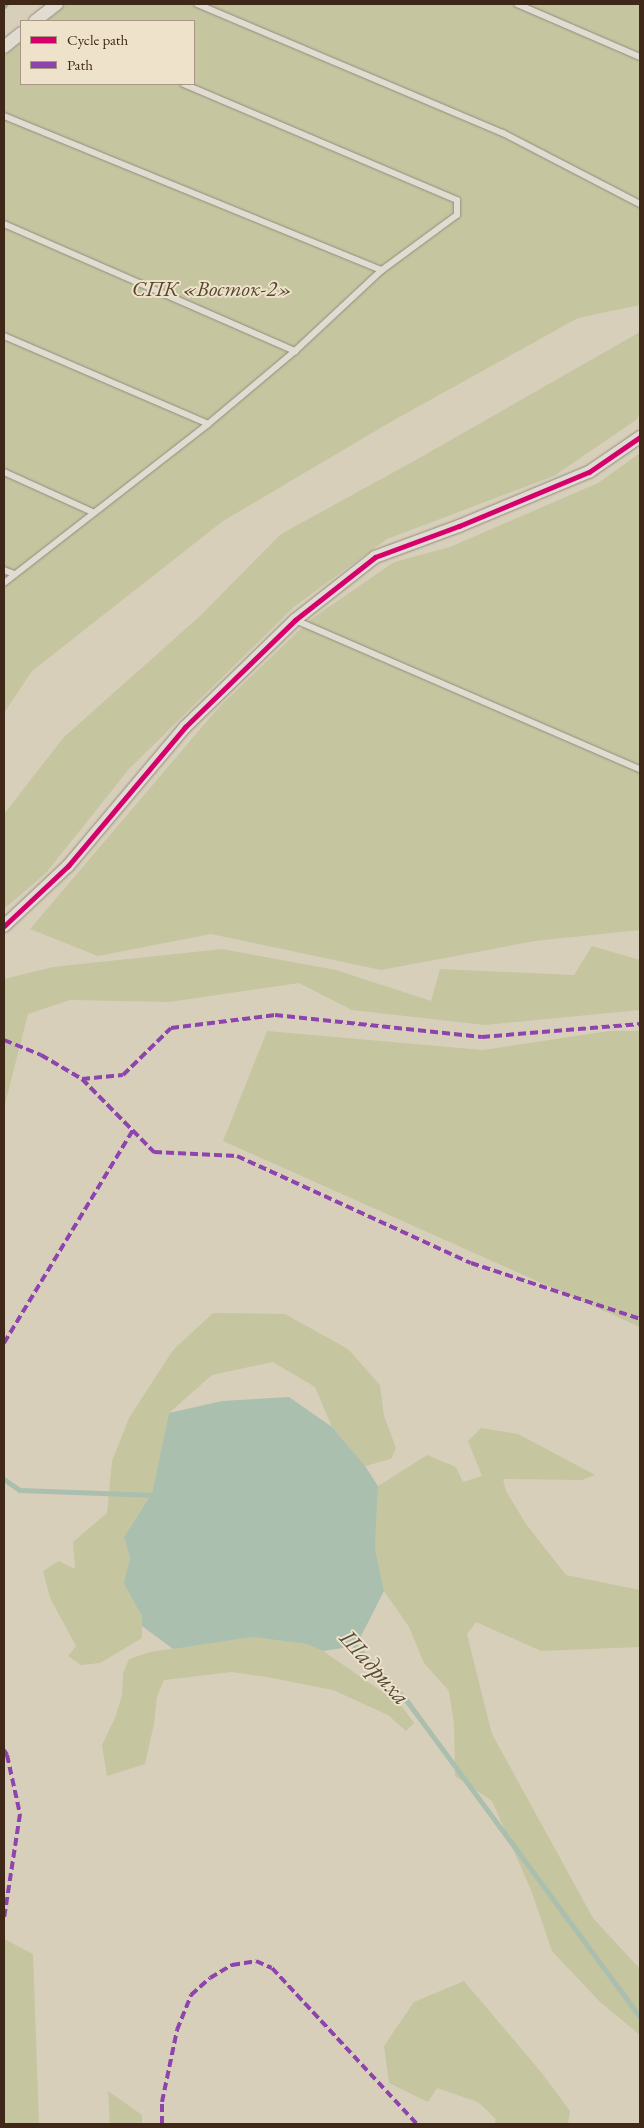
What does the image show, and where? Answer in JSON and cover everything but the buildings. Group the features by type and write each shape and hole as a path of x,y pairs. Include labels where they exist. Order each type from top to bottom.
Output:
{"street":[{"path":"37,20 56,4"},
{"path":"4,47 20,34"},
{"path":"4,926 68,866 185,728 295,620 375,557 459,526 590,472 640,436"}],"lane":[{"path":"197,4 502,133 640,204"},
{"path":"516,4 640,57"},
{"path":"4,583 92,512 208,424 295,351 382,270 457,215 457,200 186,85"},
{"path":"4,116 382,270"},
{"path":"4,224 295,351"},
{"path":"4,336 208,424"},
{"path":"4,472 92,512"},
{"path":"4,570 14,574"},
{"path":"295,620 640,769"}],"green space":[{"name":"СПК «Восток-2»","path":"67,4 640,4 640,305 578,318 394,420 223,521 32,671 4,713 4,56 20,43 20,85 195,85 195,20 47,20"},
{"path":"640,332 640,414 636,420 554,476 387,539 295,606 129,769 46,873 4,909 4,814 64,737 200,616 281,534 414,461"},
{"path":"640,453 640,930 535,941 381,970 211,934 98,956 30,929 219,707 310,620 394,562 450,547 598,483"},
{"path":"592,946 640,960 640,1010 485,1025 352,1010 299,983 169,1002 70,1000 28,1014 4,1108 4,979 53,967 222,949 336,970 431,1001 440,969 574,975"},
{"path":"267,1031 483,1050 609,1031 640,1031 640,1327 223,1141"},
{"path":"213,1313 285,1314 348,1349 380,1385 384,1416 396,1448 391,1459 365,1466 332,1427 315,1387 273,1362 212,1375 169,1413 152,1493 124,1537 130,1558 125,1583 142,1618 142,1638 100,1663 81,1665 68,1656 76,1646 50,1598 43,1571 59,1561 75,1569 73,1542 107,1513 112,1461 129,1418 173,1350"},
{"path":"481,1428 518,1434 595,1475 582,1480 503,1479 506,1491 526,1524 566,1575 640,1590 640,1647 541,1651 476,1622 467,1634 492,1734 593,1918 640,1969 640,2035 600,2002 552,1951 531,1890 492,1801 455,1776 454,1724 449,1691 424,1663 409,1627 384,1591 375,1548 378,1486 427,1455 456,1467 463,1482 482,1476 468,1441"},
{"path":"252,1637 307,1644 323,1651 400,1704 414,1723 406,1731 388,1715 333,1690 272,1678 232,1672 164,1680 157,1697 154,1724 145,1764 107,1776 102,1745 115,1718 122,1695 123,1673 129,1659 150,1652"},
{"path":"4,1939 33,1954 39,2124 4,2124"},
{"path":"464,1981 541,2072 570,2111 568,2124 494,2124 496,2119 478,2102 437,2088 428,2102 389,2083 384,2046 414,2002"},
{"path":"108,2091 142,2115 142,2124 110,2124"}],"shaded area":[{"path":"289,1397 332,1427 365,1466 378,1486 375,1548 384,1591 356,1646 323,1651 307,1644 252,1637 173,1649 142,1626 142,1617 124,1583 130,1558 124,1537 152,1493 169,1413 222,1401"}],"waterway":[{"name":"Шадриха","path":"4,1479 20,1490 155,1495"},
{"name":"Шадриха","path":"353,1643 408,1702 640,2017"}],"railway":[{"path":"4,8 7,4"}],"marked path":[{"path":"82,1079 123,1075 171,1028 275,1015 482,1037 640,1024"},
{"path":"4,1040 41,1055 82,1079 154,1152 237,1156 471,1263 640,1319"},
{"path":"4,1343 133,1130"},
{"path":"4,1750 7,1755 20,1814 4,1918"},
{"path":"162,2124 162,2102 177,2030 191,1995 210,1978 232,1965 256,1961 272,1968 417,2124"}],"cycle path":[{"path":"4,926 68,866 185,727 295,620 375,557 459,526 589,472 640,437"}]}
